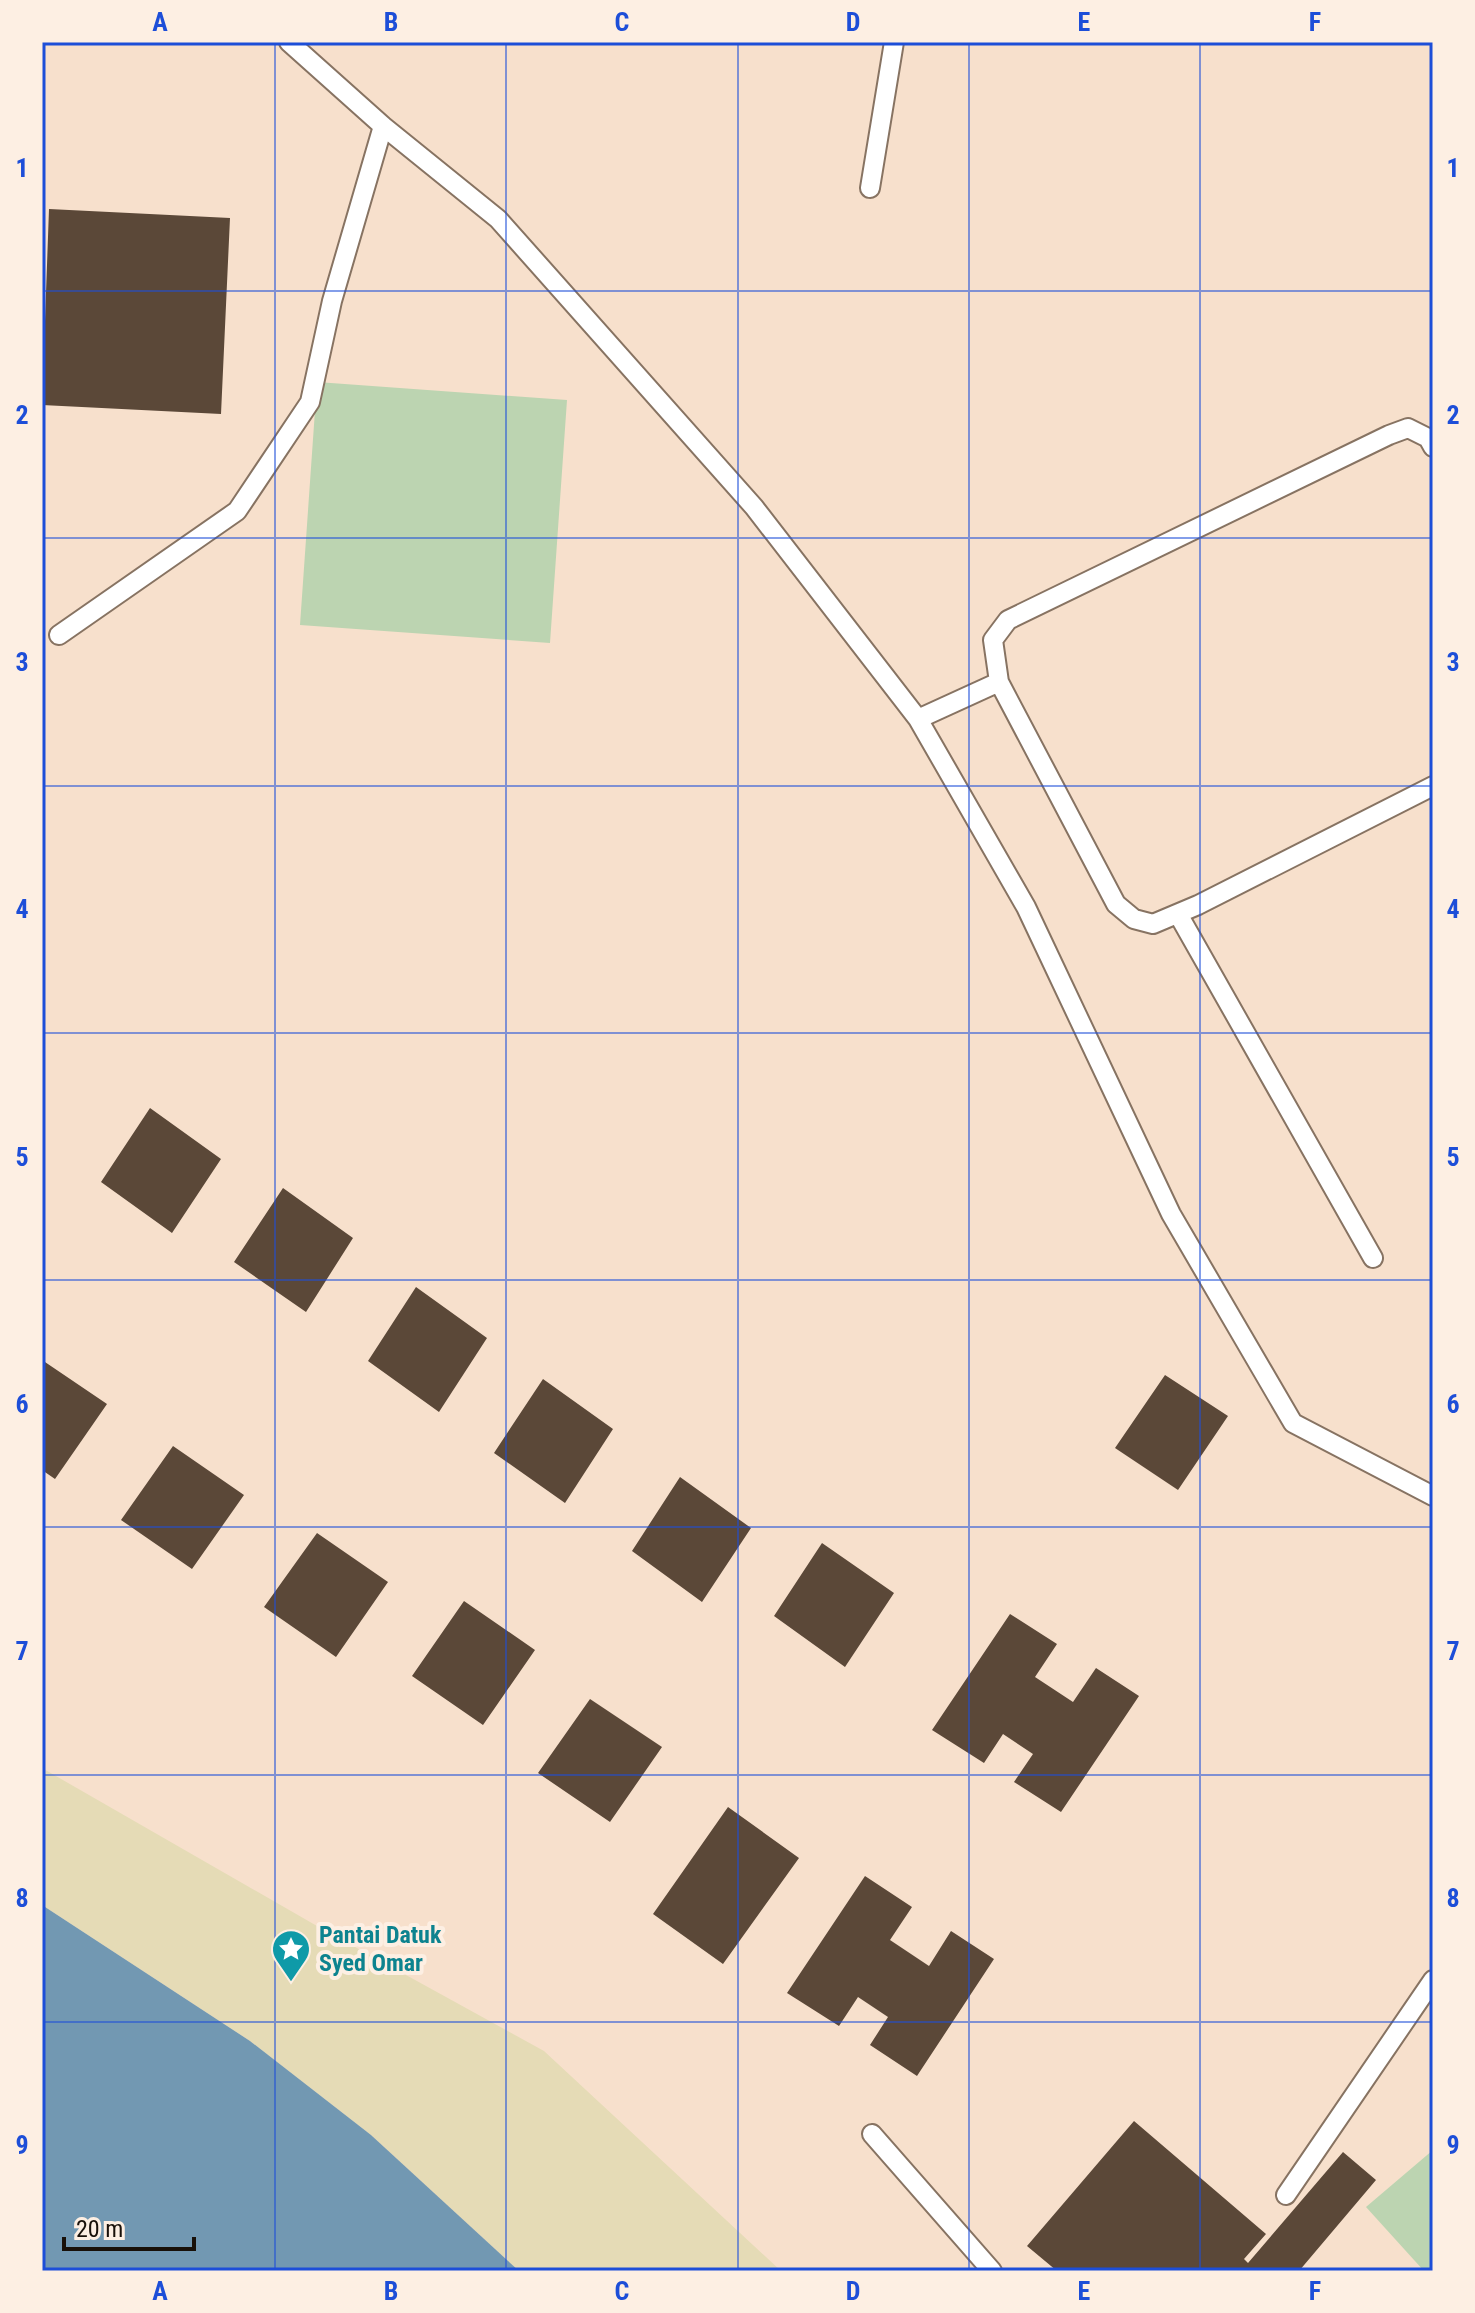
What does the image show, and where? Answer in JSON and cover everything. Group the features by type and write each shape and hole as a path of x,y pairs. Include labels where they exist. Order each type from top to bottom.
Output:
{"lane":[{"path":"289,42 383,126 498,219 754,507 918,719 1026,907 1171,1214 1293,1423 1433,1496"},
{"path":"870,188 894,42"},
{"path":"59,635 237,511 310,402 332,301 383,126"},
{"path":"1433,447 1428,438 1408,428 1389,435 1008,620 993,640 999,682 1116,904 1134,919 1153,924 1178,914 1433,786"},
{"path":"918,719 999,682"},
{"path":"1178,914 1373,1258"},
{"path":"1286,2195 1433,1980"},
{"path":"872,2134 992,2271"}],"green space":[{"path":"317,382 567,400 550,643 300,625"},
{"path":"1433,2150 1433,2271 1424,2271 1366,2207"}],"sand":[{"name":"Pantai Datuk Syed Omar","path":"42,1768 317,1926 544,2051 781,2271 519,2271 371,2135 250,2041 42,1905"}],"water":[{"path":"42,1905 250,2041 371,2135 519,2271 42,2271"}],"building":[{"path":"49,209 230,218 221,414 42,405"},
{"path":"150,1108 221,1159 172,1233 101,1182"},
{"path":"283,1188 353,1238 306,1312 234,1262"},
{"path":"416,1287 487,1338 439,1412 368,1361"},
{"path":"42,1360 107,1404 55,1479 42,1470"},
{"path":"1165,1375 1228,1416 1178,1490 1115,1448"},
{"path":"543,1379 613,1429 565,1503 494,1453"},
{"path":"173,1446 244,1495 192,1569 121,1520"},
{"path":"680,1477 751,1528 702,1602 632,1551"},
{"path":"317,1533 388,1582 336,1657 264,1607"},
{"path":"822,1543 894,1593 845,1667 774,1616"},
{"path":"464,1601 535,1650 483,1725 412,1676"},
{"path":"1010,1614 1057,1644 1035,1677 1073,1702 1096,1668 1139,1696 1061,1812 1014,1782 1033,1754 1003,1734 984,1763 932,1730"},
{"path":"590,1699 662,1747 610,1822 538,1773"},
{"path":"728,1807 799,1858 723,1964 653,1914"},
{"path":"865,1876 912,1907 890,1940 929,1966 951,1931 994,1959 917,2076 870,2045 888,2017 858,1997 839,2026 787,1993"},
{"path":"1134,2121 1266,2234 1244,2259 1248,2263 1343,2152 1376,2180 1299,2271 1057,2271 1027,2246"}],"place":[{"name":"Pantai Datuk Syed Omar","path":"291,1983"}]}
